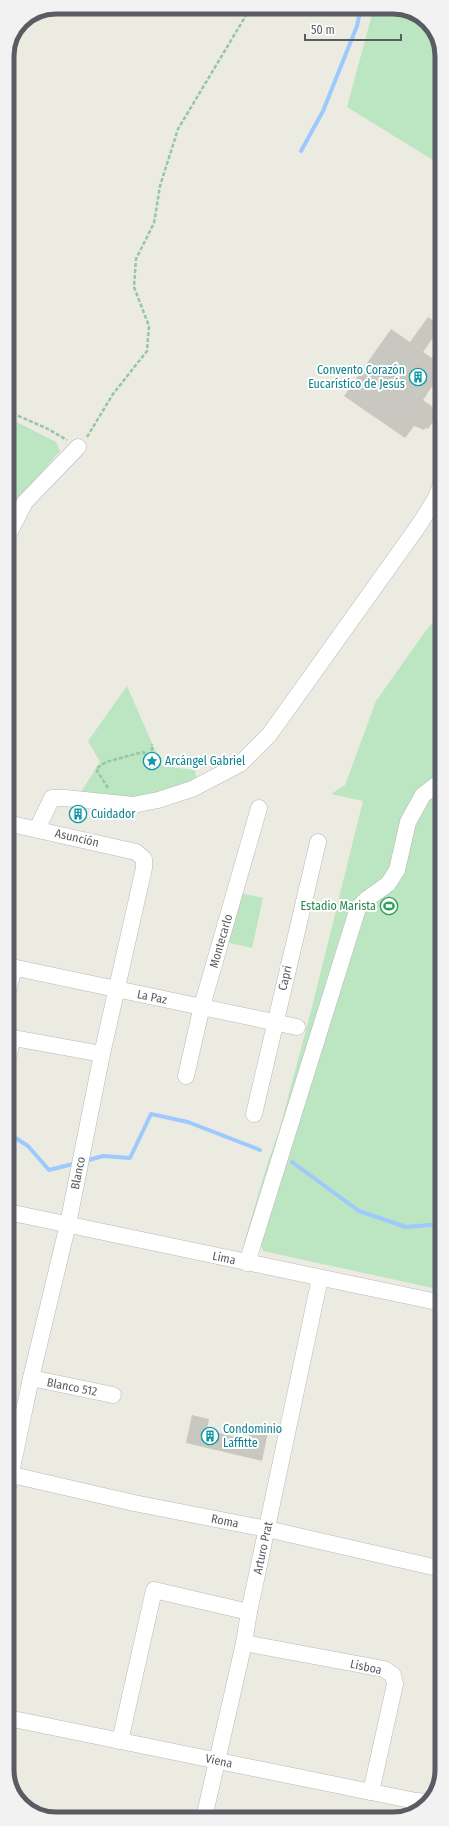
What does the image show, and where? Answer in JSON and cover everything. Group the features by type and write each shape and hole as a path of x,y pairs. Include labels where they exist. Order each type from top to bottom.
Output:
{"street":[{"path":"14,523 25,502 78,447"},
{"path":"37,829 52,798 133,805 158,800 192,789 240,764 269,735 435,500"},
{"path":"247,1263 358,908 367,899 388,884 397,870 408,822 423,795 435,786"},
{"name":"Montecarlo","path":"186,1076 202,1006 259,808"},
{"name":"Asunción","path":"14,824 136,852 144,859"},
{"name":"Capri","path":"254,1114 318,842"},
{"name":"Blanco","path":"14,1455 68,1224 102,1054 144,868 144,859"},
{"name":"La Paz","path":"14,967 117,990 202,1006 297,1027"},
{"path":"14,1039 102,1054"},
{"name":"Lima","path":"14,1213 435,1302"},
{"name":"Arturo Prat","path":"205,1812 244,1643 266,1529 320,1278"},
{"name":"Blanco 512","path":"31,1378 113,1395"},
{"name":"Roma","path":"14,1479 266,1529 435,1566"},
{"path":"120,1741 154,1590 249,1612"},
{"name":"Lisboa","path":"244,1643 384,1669 392,1675 394,1684 371,1792"},
{"name":"Viena","path":"14,1719 422,1801"}],"path":[{"path":"14,414 46,428 78,447 114,394 147,351 149,326 134,287 136,259 154,223 160,186 178,128 247,14"},
{"path":"108,803 108,789 96,769 106,762 143,752 152,761 152,744"}],"green space":[{"path":"372,14 401,15 409,17 421,24 425,28 433,43 435,56 435,161 347,107"},
{"path":"14,421 56,442 60,451 14,507"},
{"name":"Estadio Marista","path":"435,620 435,1288 263,1251 262,1247 244,1243 267,1165 279,1131 311,1011 363,801 331,794 345,785 376,701"},
{"path":"127,686 162,766 195,770 196,779 156,795 126,799 81,792 100,762 88,741"},
{"path":"232,891 263,898 252,948 221,941"}],"building":[{"name":"Convento Corazón Eucarístico de Jesús","path":"428,317 435,322 435,335 423,352 435,360 435,382 423,400 435,409 435,419 428,429 425,428 424,430 414,426 405,438 344,396 391,329 410,342"},
{"name":"Cuidador","path":"72,808 86,811 84,821 70,818"},
{"name":"Condominio Laffitte","path":"192,1415 209,1419 207,1430 248,1440 251,1428 268,1432 262,1461 186,1443"}],"waterway":[{"path":"301,151 323,111 357,26 360,14"},
{"path":"85,1161 103,1156 130,1158 151,1114 188,1122 260,1150"},
{"path":"14,1137 28,1146 49,1170 77,1163"},
{"path":"292,1162 359,1211 406,1227 435,1225"}],"place":[{"name":"Convento Corazón Eucarístico de Jesús","path":"418,377"},
{"name":"Arcángel Gabriel","path":"152,761"},
{"name":"Cuidador","path":"78,814"},
{"name":"Estadio Marista","path":"389,906"},
{"name":"Condominio Laffitte","path":"210,1436"}]}
